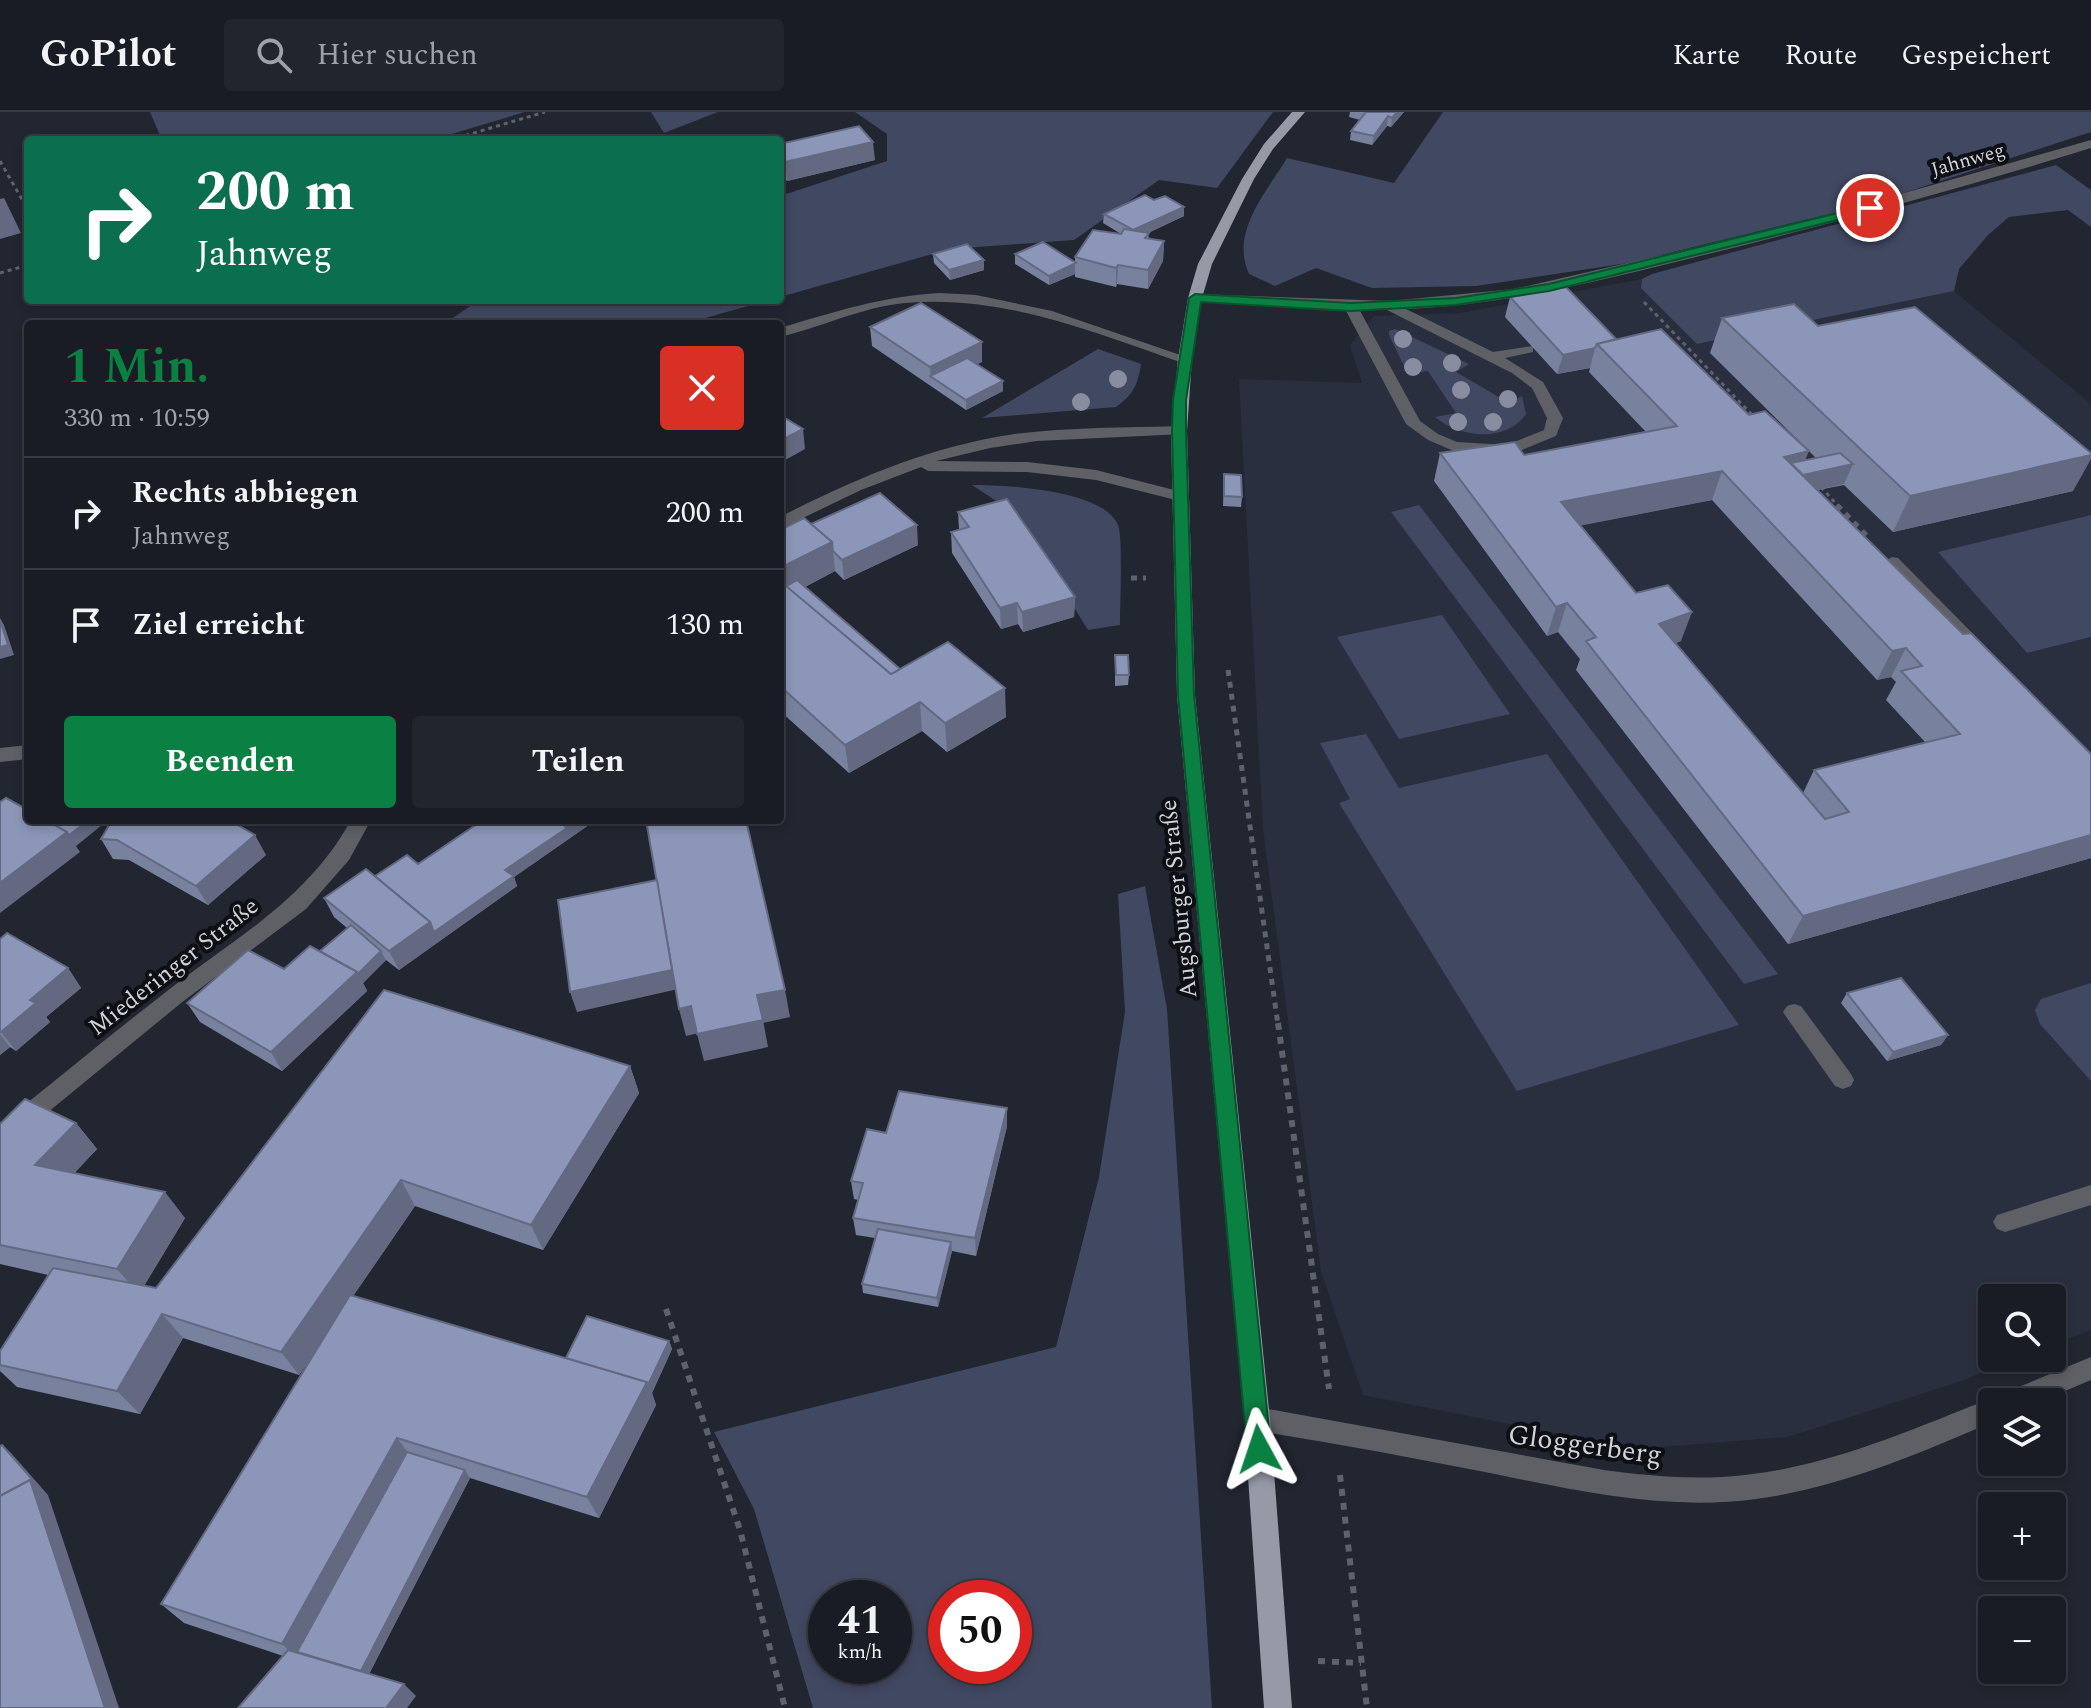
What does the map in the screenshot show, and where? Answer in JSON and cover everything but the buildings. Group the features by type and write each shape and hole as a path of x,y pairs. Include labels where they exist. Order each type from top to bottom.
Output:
{"main road":[{"name":"Augsburger Straße","path":"1278,1708 1257,1419 1186,695 1179,431 1185,359 1195,298 1205,264 1228,213 1268,147 1299,112"}],"street":[{"name":"Jahnweg","path":"1195,298 1351,307 1390,306 1456,301 1549,288 1926,193 2091,144"},
{"path":"784,332 903,299 940,297 983,300 1038,312 1185,359"},
{"path":"1351,307 1414,424 1433,437 1454,446 1509,450 1551,433 1555,418 1538,385 1517,370 1390,306"},
{"path":"1491,357 1528,349"},
{"path":"784,522 817,504 912,466 988,443 1027,437 1179,431"},
{"path":"912,466 1027,467 1096,475 1180,496"},
{"path":"1892,562 1992,663"},
{"path":"0,755 24,752"},
{"name":"Miederinger Straße","path":"0,1138 174,997 299,904 342,855 359,824"},
{"path":"1794,1012 1843,1080"},
{"path":"2005,1222 2091,1195"},
{"path":"2044,1388 2091,1368"},
{"name":"Gloggerberg","path":"1257,1419 1335,1430 1616,1486 1720,1490 1812,1476 1903,1448 1978,1416"}],"path":[{"path":"464,136 545,112"},
{"path":"0,161 24,203"},
{"path":"0,273 24,266"},
{"path":"1616,272 1758,422"},
{"path":"1817,483 1892,562"},
{"path":"1227,654 1335,1430 1367,1708"},
{"path":"666,1309 740,1530 785,1708"}],"shaded area":[{"path":"150,112 525,112 445,136 160,136"},
{"path":"651,112 718,112 664,133"},
{"path":"855,112 1273,112 1217,188 1159,180 1074,240 950,249 784,296 784,195 887,161 887,134"},
{"path":"1443,112 2091,112 2091,132 1867,205 1628,263 1476,286 1372,288 1316,268 1275,286 1249,274 1244,258 1247,228 1287,158 1394,183"},
{"path":"2056,165 2091,190 2091,227 2068,210 2009,217 1988,235 1959,269 1954,291 1697,344 1641,288 1642,279 1652,274"},
{"path":"1642,279 1641,288 1697,344 1954,291 2091,404 2091,515 1939,552 2027,653 2091,637 2091,1330 2066,1340 2066,1284 1978,1284 1978,1372 1984,1372 1788,1437 1634,1449 1363,1395 1321,1271 1263,829 1239,379 1362,383 1350,345 1374,316 1460,313"},
{"path":"473,304 755,304 698,320 450,320"},
{"path":"1395,329 1469,364 1456,372 1509,403 1522,396 1526,414 1507,430 1495,433 1470,433 1445,424 1435,417 1456,413 1428,371 1408,374 1389,335 1389,331"},
{"path":"1098,349 1141,364 1134,388 1116,407 982,418"},
{"path":"972,485 1052,492 1094,504 1109,513 1120,532 1120,625 1088,630 1016,514"},
{"path":"1419,505 1778,974 1744,984 1391,512"},
{"path":"2091,515 2091,637 2027,653 1938,552"},
{"path":"1442,615 1510,714 1399,739 1337,637"},
{"path":"1366,734 1399,788 1547,754 1739,1025 1517,1091 1339,803 1350,799 1320,743"},
{"path":"1145,886 1167,1009 1212,1708 813,1708 754,1509 714,1432 1056,1347 1099,1177 1125,1012 1118,894"},
{"path":"2091,983 2091,1081 2040,1024 2035,1010 2041,999"}],"route":[{"path":"1259,1449 1186,695 1179,431 1180,400 1195,298 1351,307 1456,301 1549,288 1870,208"}]}
